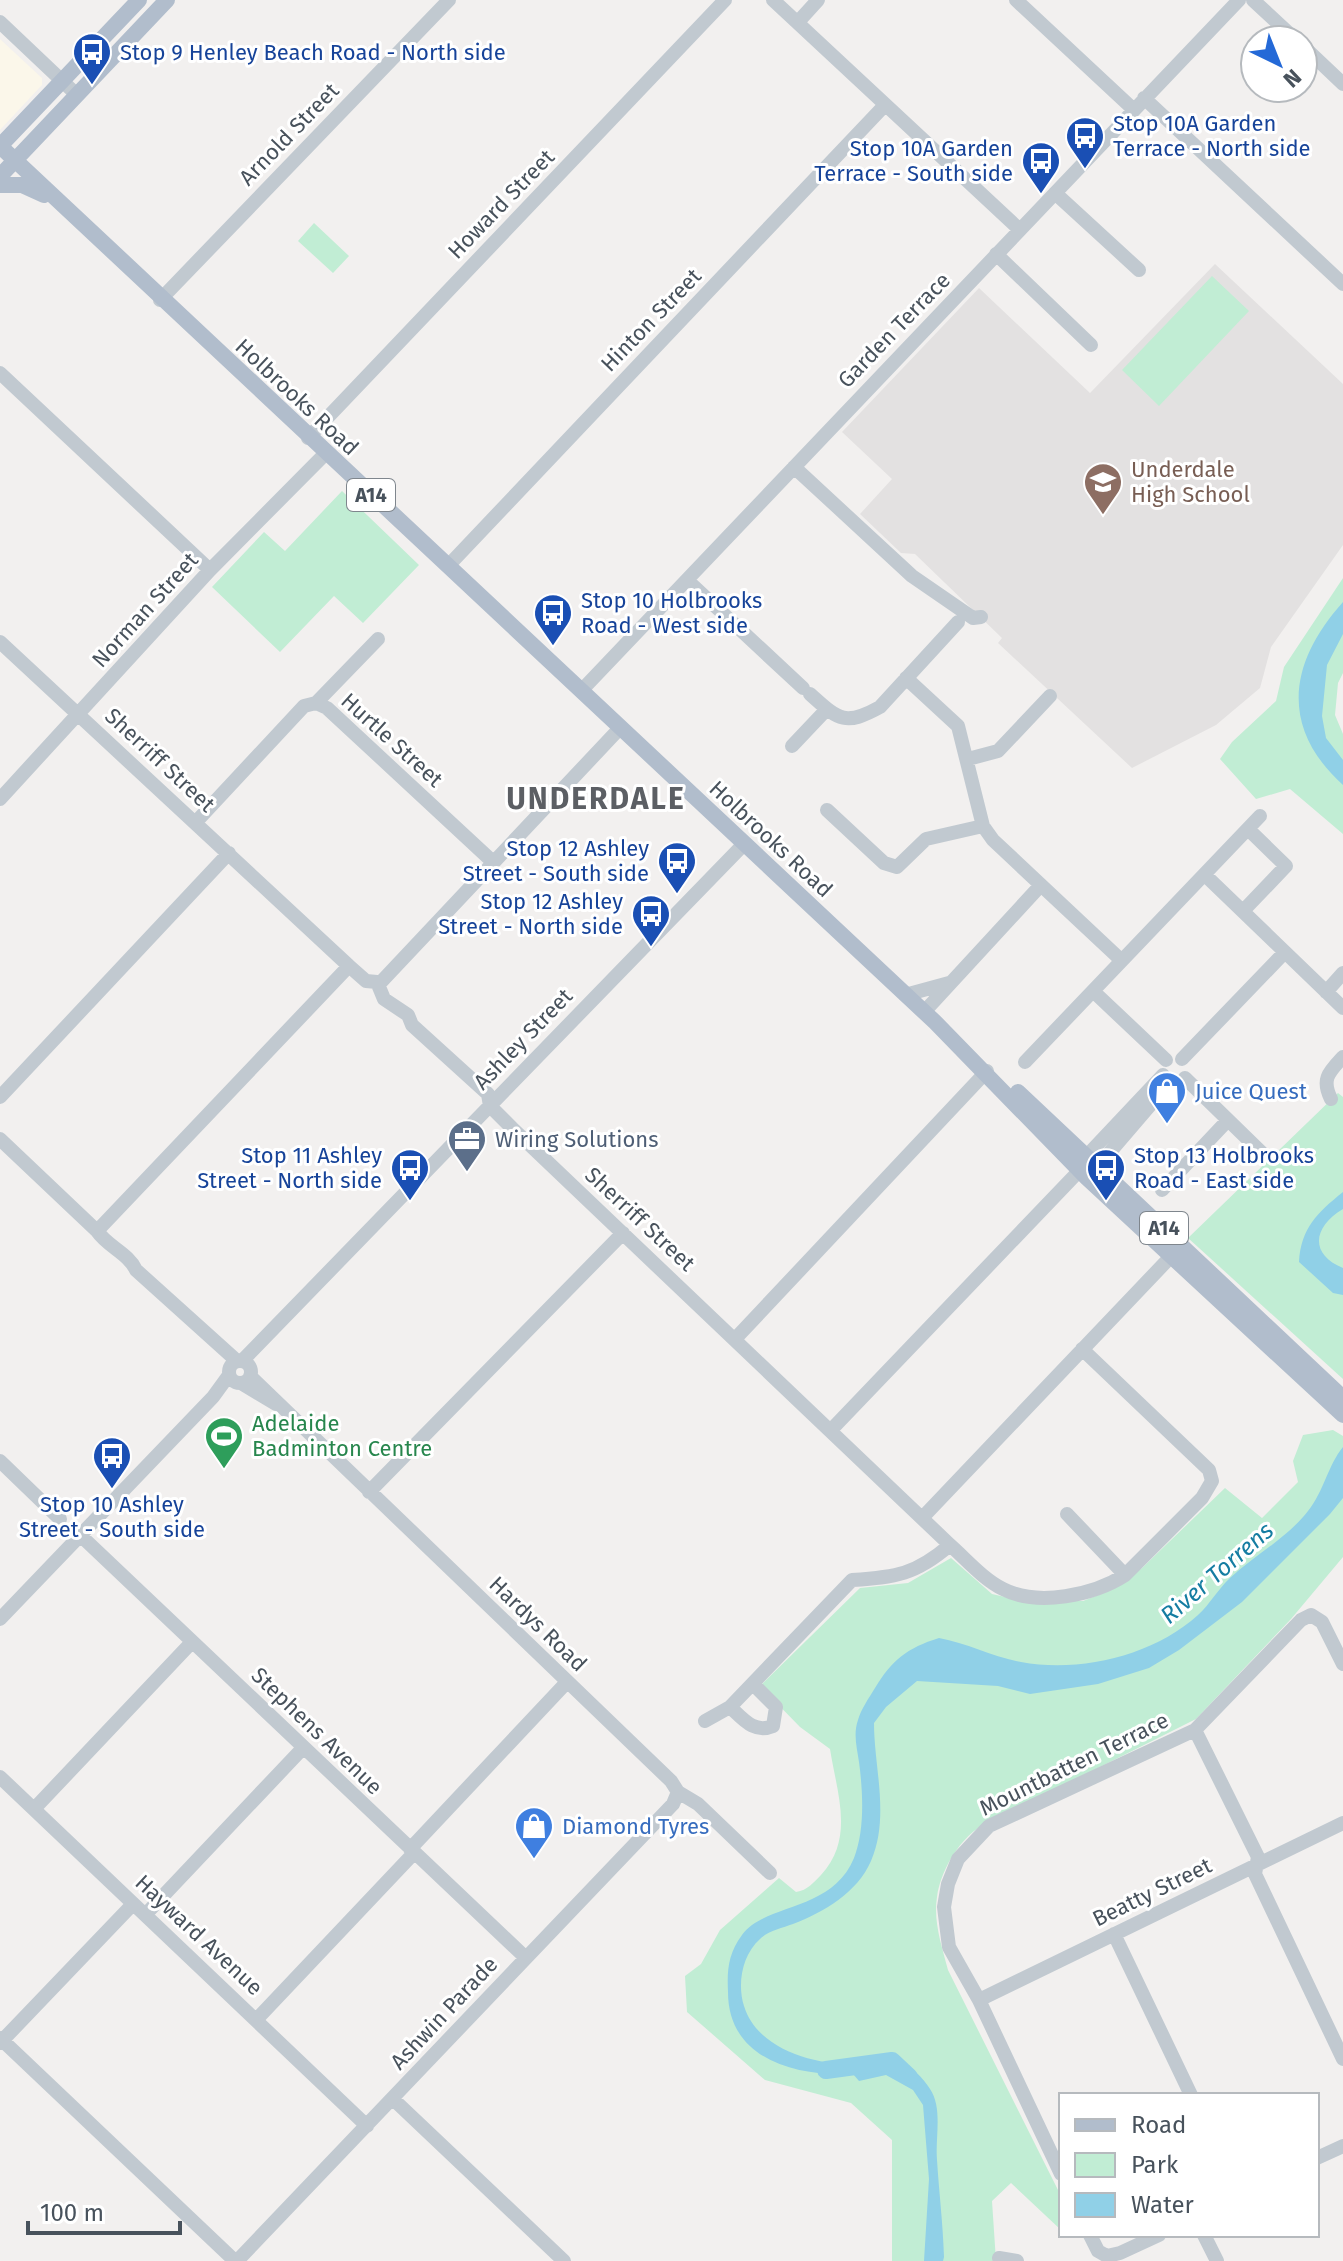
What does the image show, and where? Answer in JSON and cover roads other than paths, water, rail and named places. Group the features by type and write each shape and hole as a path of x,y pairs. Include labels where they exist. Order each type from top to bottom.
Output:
{"main road":[{"path":"0,146 139,0"},
{"path":"0,176 167,0"},
{"path":"36,138 33,152 41,185"},
{"name":"Holbrooks Road","path":"0,146 160,300 930,1017 1081,1164 1333,1394 1343,1415"},
{"name":"A14","path":"0,185 22,185 66,209"},
{"name":"Holbrooks Road","path":"1081,1164 1104,1171 1177,1251"}],"street":[{"name":"Arnold Street","path":"160,300 449,0"},
{"name":"Howard Street","path":"308,438 725,0"},
{"path":"773,0 1020,230"},
{"path":"798,22 818,0"},
{"path":"1016,0 1133,109"},
{"name":"Garden Terrace","path":"581,691 1239,0"},
{"path":"1253,0 1279,24"},
{"path":"0,22 77,95"},
{"path":"1319,61 1343,84"},
{"path":"1144,98 1343,284"},
{"name":"Hinton Street","path":"448,566 885,105"},
{"path":"1055,193 1139,270"},
{"path":"996,254 1091,345"},
{"path":"0,373 210,570"},
{"name":"Norman Street","path":"0,799 210,570 326,453"},
{"path":"794,467 912,576 973,618 981,617"},
{"path":"687,580 836,717 850,720 880,707 958,622"},
{"path":"316,703 378,639"},
{"name":"Sherriff Street","path":"0,642 349,966 366,981 377,982 384,999 408,1015 412,1025 488,1094 490,1106 832,1429 950,1545 987,1579 1006,1591 1030,1596 1089,1592 1125,1575 1202,1498 1212,1481 1209,1470 1082,1349"},
{"path":"906,678 958,726 983,826 1121,960"},
{"path":"968,759 998,751 1050,696"},
{"name":"Hurtle Street","path":"195,823 304,706 316,703 327,708 493,862"},
{"path":"792,746 827,709"},
{"path":"377,982 620,728"},
{"path":"827,810 884,863 897,867 906,862 926,839 983,826"},
{"path":"1025,1062 1260,816"},
{"path":"1243,911 1286,866 1248,829"},
{"name":"Ashley Street","path":"0,1619 744,844"},
{"path":"0,1097 229,853"},
{"path":"1205,875 1343,1008"},
{"path":"930,1017 953,981 1041,885"},
{"path":"1182,1059 1285,952"},
{"path":"97,1231 349,966"},
{"path":"1326,992 1343,973"},
{"path":"905,995 953,981"},
{"path":"1093,991 1166,1060 1173,1078 1228,1120 1262,1153"},
{"path":"832,1429 1081,1164 1187,1066 1182,1059 1174,1056 1166,1060"},
{"path":"1331,1099 1325,1087 1326,1076 1343,1057"},
{"path":"735,1339 987,1071"},
{"path":"1104,1171 1110,1152 1173,1078"},
{"path":"1162,1190 1228,1120"},
{"name":"Hardys Road","path":"0,1139 97,1231 106,1244 131,1260 136,1270 239,1372 273,1396 276,1404 671,1781 678,1792 698,1804 770,1873"},
{"path":"369,1492 623,1233"},
{"path":"923,1517 1177,1251"},
{"path":"0,1461 60,1519"},
{"path":"1067,1514 1125,1575"},
{"name":"Stephens Avenue","path":"79,1534 526,1958"},
{"path":"705,1721 730,1707 852,1580 897,1577 926,1566 950,1545"},
{"name":"Mountbatten Terrace","path":"1059,2170 979,2000 949,1947 944,1907 948,1884 958,1859 989,1826 1195,1730 1301,1620 1311,1615 1322,1622 1343,1664"},
{"path":"34,1809 192,1642"},
{"path":"256,2020 567,1682"},
{"path":"730,1707 752,1727 764,1729 773,1726 776,1707 753,1684"},
{"path":"1195,1730 1258,1857 1257,1877 1343,2059"},
{"path":"145,1915 303,1748"},
{"name":"Hayward Avenue","path":"0,1777 367,2126"},
{"name":"Ashwin Parade","path":"236,2261 673,1804 678,1792"},
{"name":"Beatty Street","path":"979,2000 1343,1823"},
{"path":"133,1904 1,2040 236,2261"},
{"path":"1114,1934 1190,2093"},
{"path":"393,2099 564,2261"},
{"path":"1319,2157 1343,2146"},
{"path":"1091,2237 1098,2251 1106,2258 1155,2237"},
{"path":"1205,2237 1217,2261"},
{"path":"999,2258 1017,2261"}],"water":[{"path":"1343,602 1343,634 1327,665 1322,716 1326,738 1343,760 1343,785 1322,763 1308,740 1301,717 1299,694 1302,671 1311,648"},
{"path":"1343,1192 1343,1209 1326,1224 1319,1240 1324,1255 1343,1268 1343,1295 1333,1293 1299,1262 1303,1240 1312,1222"},
{"name":"River Torrens","path":"1343,1447 1343,1498 1330,1514 1242,1602 1179,1650 1149,1668 1098,1684 1030,1694 998,1686 917,1681 886,1707 874,1723 880,1792 879,1827 877,1844 865,1872 848,1892 828,1907 767,1934 749,1953 741,1979 742,1997 751,2022 763,2035 793,2053 828,2063 903,2063 916,2072 930,2089 937,2114 944,2257 943,2261 924,2261 929,2179 923,2105 913,2090 886,2075 859,2081 853,2074 810,2072 770,2060 753,2049 740,2034 731,2015 728,1976 734,1949 742,1935 753,1925 815,1898 844,1876 854,1858 860,1835 862,1811 856,1741 859,1716 881,1678 901,1656 939,1638 1021,1662 1067,1665 1114,1658 1160,1641 1198,1615 1230,1578 1300,1521"}],"waterway":[{"name":"River Torrens","path":"826,2070 892,2061 909,2077"}],"place":[{"name":"Stop 9 Henley Beach Road - North side","path":"92,86"},
{"name":"Stop 10A Garden Terrace - North side","path":"1085,170"},
{"name":"Stop 10A Garden Terrace - South side","path":"1041,195"},
{"name":"Underdale High School","path":"1103,516"},
{"name":"Stop 10 Holbrooks Road - West side","path":"553,647"},
{"name":"Stop 12 Ashley Street - South side","path":"677,895"},
{"name":"Stop 12 Ashley Street - North side","path":"651,948"},
{"name":"Juice Quest","path":"1167,1125"},
{"name":"Wiring Solutions","path":"467,1173"},
{"name":"Stop 11 Ashley Street - North side","path":"410,1202"},
{"name":"Stop 13 Holbrooks Road - East side","path":"1106,1202"},
{"name":"Adelaide Badminton Centre","path":"224,1470"},
{"name":"Stop 10 Ashley Street - South side","path":"112,1490"},
{"name":"Diamond Tyres","path":"534,1860"}],"district":[{"name":"UNDERDALE","path":"596,799"}]}
